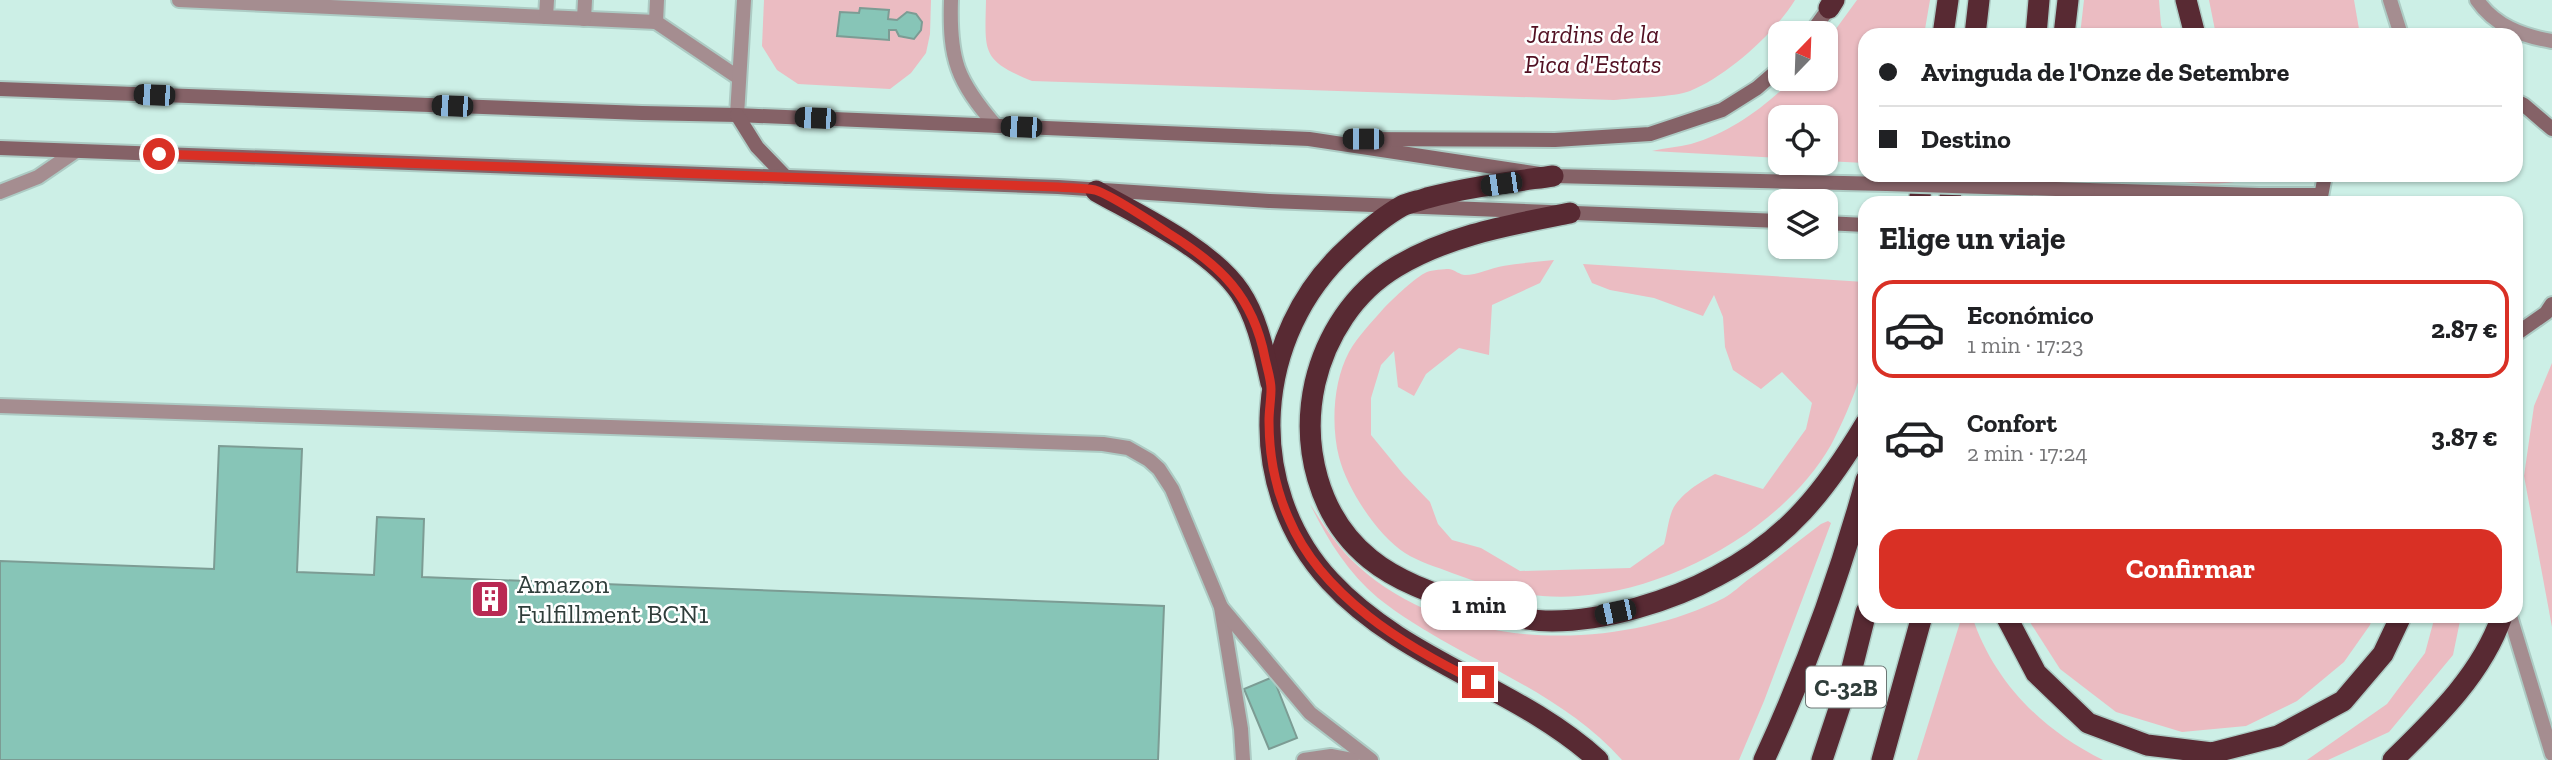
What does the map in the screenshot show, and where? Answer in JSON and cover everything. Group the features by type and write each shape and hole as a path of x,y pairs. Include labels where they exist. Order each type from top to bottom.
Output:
{"highway":[{"path":"1944,28 1948,0"},
{"path":"1976,28 1979,0"},
{"path":"2037,28 2039,0"},
{"path":"2065,28 2068,0"},
{"path":"2186,0 2193,28"},
{"path":"1271,387 1289,329 1315,284 1340,254 1364,232 1403,205 1470,188 1553,176"},
{"path":"1096,191 1189,246 1224,273 1240,292 1250,310 1262,344 1271,387 1270,455 1276,485 1289,521 1330,581 1362,610 1398,636 1456,671 1501,692 1538,715 1598,760"},
{"path":"1570,213 1450,241 1417,255 1393,269 1371,287 1348,310 1329,338 1311,402 1310,433 1314,468 1324,498 1342,530 1370,559 1405,581 1445,597 1522,617 1552,621 1637,607 1675,595 1717,577 1785,530 1819,496 1858,435"},
{"path":"1764,760 1811,644 1858,507"},
{"name":"C-32B","path":"1822,760 1850,676 1863,623"},
{"name":"C-32B","path":"1882,760 1920,623"},
{"path":"2010,623 2036,673 2088,723 2147,745 2212,753 2278,736 2343,701 2383,654 2398,623"},
{"path":"2393,760 2455,699 2500,623"}],"main road":[{"path":"1819,21 1831,3"},
{"path":"0,89 642,113 737,109 996,126 1309,139 1555,140 1650,134 1722,110 1768,78"},
{"path":"2523,104 2552,129"},
{"path":"737,109 757,147 786,177"},
{"path":"1309,139 1553,176 2274,196"},
{"path":"0,148 786,177 1269,201 1768,221"},
{"path":"1838,224 1858,225"},
{"path":"2523,329 2546,313 2552,304"}],"street":[{"path":"178,0 656,22 740,78"},
{"path":"546,17 547,0"},
{"path":"584,19 585,0"},
{"path":"656,22 657,0"},
{"path":"737,109 744,0"},
{"path":"951,0 951,40 956,69 968,91 996,126"},
{"path":"2390,0 2399,28"},
{"path":"2477,0 2484,10 2508,28"},
{"path":"2523,33 2552,41"},
{"path":"0,192 38,177 76,151"},
{"path":"0,406 1116,445 1128,448 1150,460 1166,478 1221,607 1241,729 1243,760"},
{"path":"1221,607 1310,713 1371,760"},
{"path":"2512,623 2552,754"},
{"path":"1304,760 1331,756 1352,760"}],"green space":[{"path":"764,0 931,0 930,34 926,53 911,73 890,89 798,84 777,70 762,46"},
{"name":"Jardins de la Pica d'Estats","path":"986,0 1795,0 1779,21 1768,21 1768,34 1749,53 1719,76 1690,91 1674,95 1614,100 1032,81 1015,74 995,60 987,43"},
{"path":"1857,0 1930,0 1925,28 1858,28 1858,163 1838,162 1838,105 1768,105 1768,157 1652,151 1691,144 1719,133 1780,91 1838,91 1838,26"},
{"path":"2084,0 2159,0 2162,28 2081,28"},
{"path":"2209,0 2354,0 2359,28 2215,28"},
{"path":"2189,182 2234,182 2212,184"},
{"path":"1554,260 1540,283 1492,305 1489,355 1459,348 1426,374 1414,396 1398,387 1394,351 1381,365 1371,398 1371,435 1430,502 1438,524 1452,540 1481,548 1520,571 1630,568 1664,544 1675,505 1685,494 1715,474 1763,489 1806,429 1812,403 1782,372 1761,389 1733,370 1725,347 1723,317 1714,295 1703,316 1654,298 1610,290 1592,283 1583,264 1858,282 1858,381 1831,445 1810,475 1785,502 1755,527 1722,549 1687,567 1614,591 1562,597 1514,592 1452,573 1405,553 1374,524 1356,497 1343,470 1336,445 1334,418 1337,390 1344,364 1361,335 1384,308 1404,288 1427,272 1449,269 1470,275 1503,266"},
{"path":"2552,363 2552,627 2524,476 2534,406"},
{"path":"1310,504 1351,559 1396,594 1440,615 1487,628 1536,635 1586,635 1634,628 1681,616 1727,596 1821,524 1828,521 1831,523 1739,760 1622,760 1595,734 1536,692 1439,638 1378,598 1357,578 1339,555"},
{"path":"1960,623 1975,623 1993,662 2022,701 2060,734 2103,760 1917,760"},
{"path":"2030,623 2371,623 2344,662 2297,701 2246,726 2182,732 2116,712 2060,669"},
{"path":"2433,623 2460,623 2453,655 2389,732 2328,760 2307,760 2387,704 2425,653"}],"building":[{"path":"860,8 889,10 888,19 897,20 907,12 916,14 922,22 921,30 914,39 899,36 896,30 889,30 889,40 837,36 840,12 859,13"},
{"name":"Amazon Fulfillment BCN1","path":"219,446 302,449 297,572 374,575 377,517 424,519 422,577 1164,606 1158,760 0,760 0,561 214,569"},
{"path":"1273,677 1297,738 1269,749 1244,689"}],"place":[{"name":"Amazon Fulfillment BCN1","path":"490,599"}],"route":[{"path":"159,154 1058,187 1096,191 1189,246 1224,273 1240,292 1250,310 1262,344 1271,387 1270,455 1276,485 1289,521 1330,581 1362,610 1398,636 1478,682"}]}
